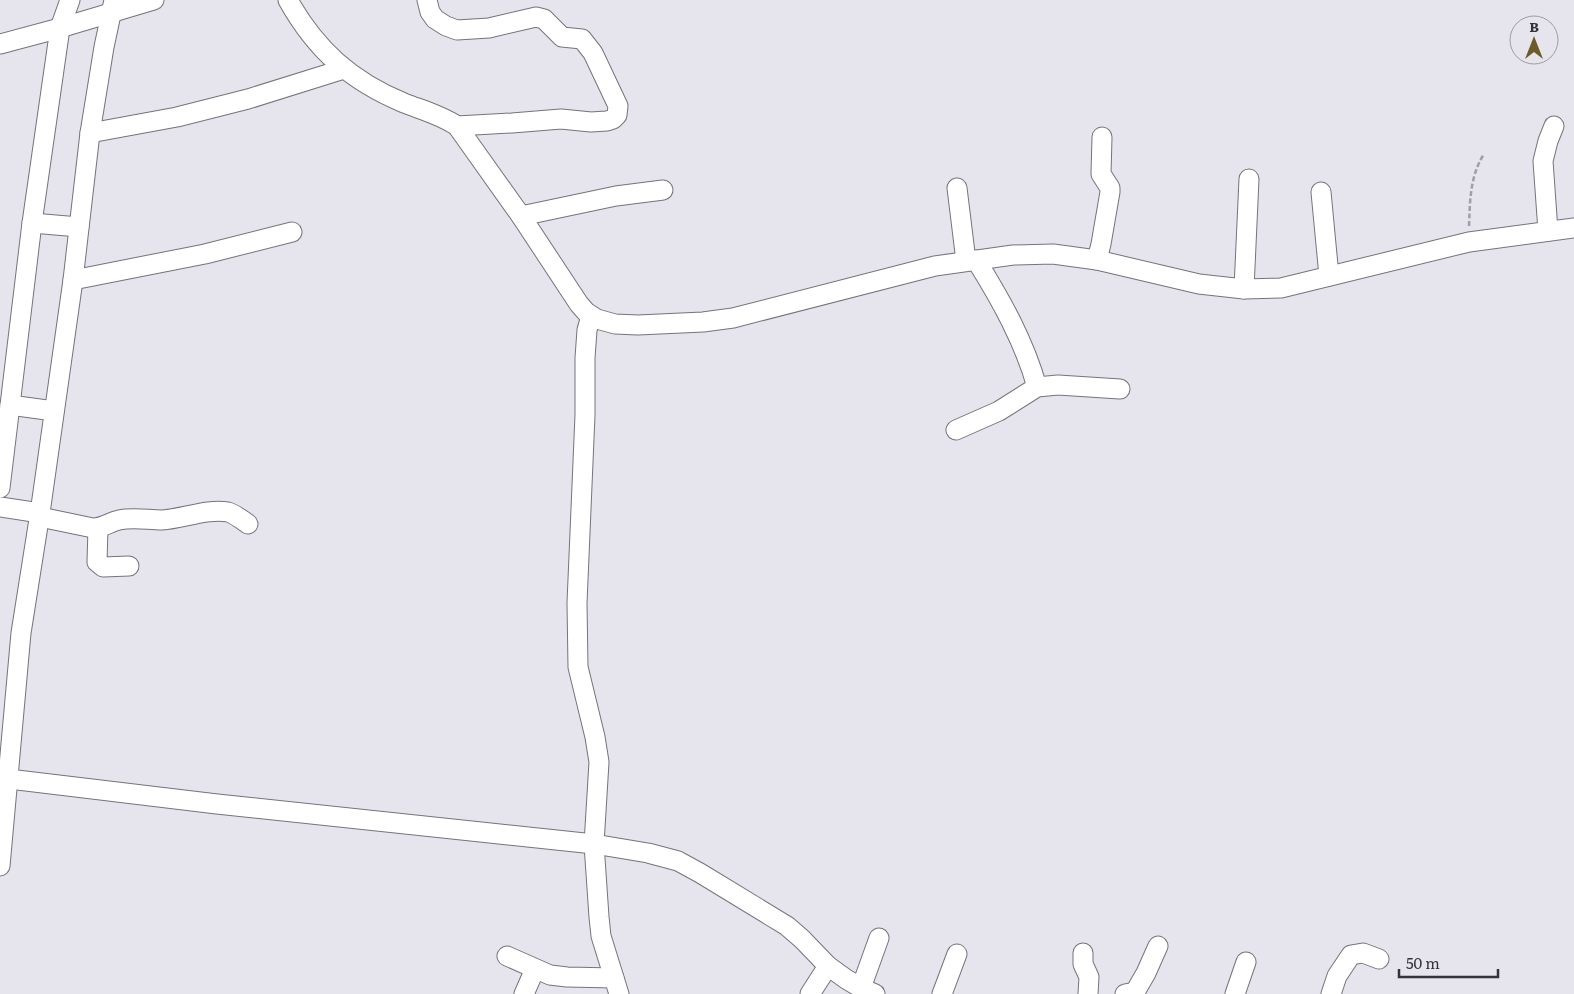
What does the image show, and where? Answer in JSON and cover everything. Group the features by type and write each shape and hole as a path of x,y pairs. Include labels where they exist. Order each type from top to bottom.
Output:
{"street":[{"path":"0,488 20,406 71,24 70,0"},
{"path":"0,44 71,24 113,6 154,0"},
{"path":"288,0 314,39 344,69 362,82 385,94 442,116 457,126 521,216 578,304 590,316 615,324 638,325 733,318 899,274 935,266 1013,255 1053,254 1097,260 1199,284 1244,289 1281,288 1469,242 1574,228"},
{"path":"427,0 430,12 435,20 457,30 489,28 536,17 544,20 562,37 582,39 593,53 618,106 617,115 607,121 591,122 561,119 457,126"},
{"path":"0,866 4,779 21,633 40,515 73,280 90,133 99,74 113,6"},
{"path":"90,133 177,117 248,99 344,69"},
{"path":"1548,231 1544,161 1554,126"},
{"path":"1097,260 1110,192 1110,188 1101,174 1102,137"},
{"path":"1244,289 1248,179"},
{"path":"957,188 971,261 991,284 1018,335 1031,365 1037,387"},
{"path":"521,216 616,196 663,190"},
{"path":"1321,192 1329,276"},
{"path":"44,224 79,227"},
{"path":"73,280 205,254 292,232"},
{"path":"507,956 550,975 563,986 616,986 601,936 598,917 594,844 599,762 578,667 578,594 586,337 590,316"},
{"path":"956,430 999,411 1037,387 1058,385 1120,389"},
{"path":"20,406 54,411"},
{"path":"9,508 74,525 98,528 132,518 163,520 218,512 230,513 248,524"},
{"path":"98,528 97,562 103,567 130,566"},
{"path":"4,779 594,844 648,853 678,861 786,926 802,939 828,966 868,991 879,938"},
{"path":"1124,994 1135,992 1146,974 1158,946"},
{"path":"1083,953 1083,964 1089,977 1088,994"},
{"path":"1331,994 1336,976 1351,955 1363,953 1379,959"},
{"path":"942,994 957,954"},
{"path":"1235,994 1246,962"},
{"path":"810,994 828,966"},
{"path":"524,994 535,969"}],"path":[{"path":"1469,242 1473,178 1484,154"}]}
